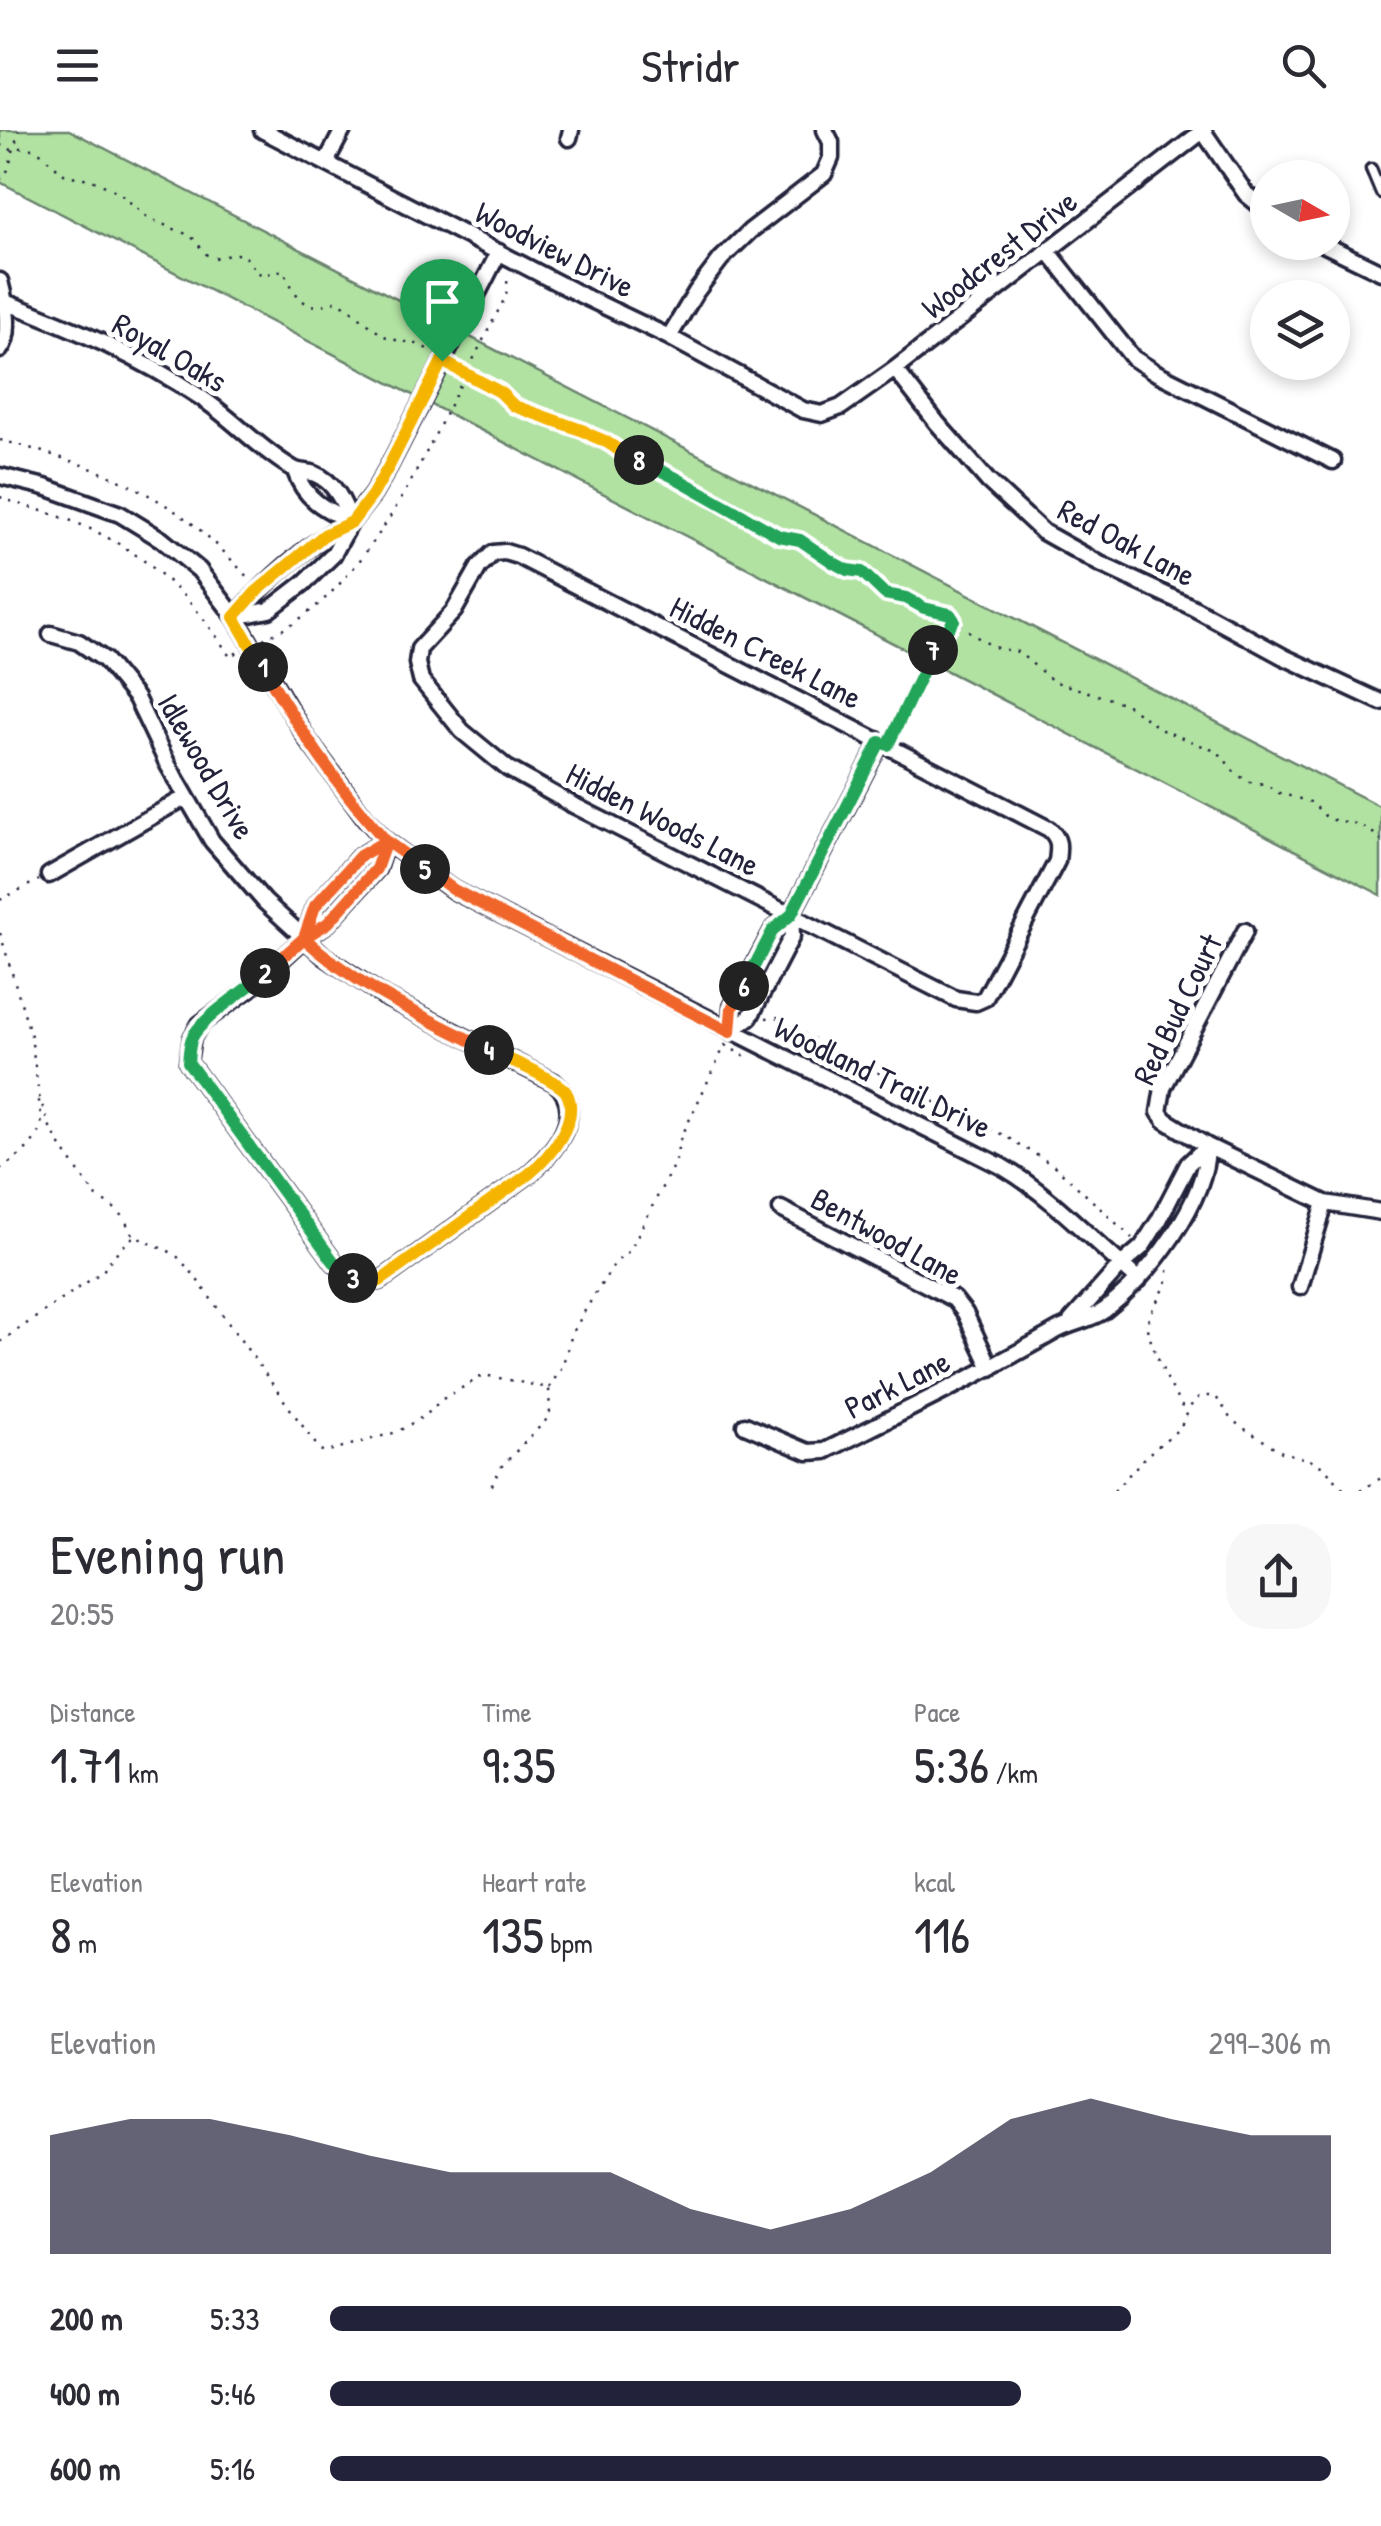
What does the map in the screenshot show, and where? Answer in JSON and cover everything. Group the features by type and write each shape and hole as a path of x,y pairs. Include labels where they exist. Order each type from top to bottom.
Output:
{"street":[{"name":"Woodview Drive","path":"262,130 669,337 803,410 822,414"},
{"path":"326,162 342,130"},
{"path":"669,337 721,260 750,231 824,174 832,142 824,130"},
{"path":"1204,131 1250,197"},
{"name":"Woodcrest Drive","path":"822,414 841,408 895,369 1204,131"},
{"path":"1048,251 1133,358 1333,461"},
{"path":"234,617 269,610 332,555 389,466 499,252"},
{"path":"1350,257 1381,272"},
{"path":"0,281 6,302 6,343 0,350"},
{"name":"Royal Oaks","path":"6,302 146,362 204,400 295,471 316,474 335,489 352,522"},
{"name":"Red Oak Lane","path":"895,369 988,481 1042,532 1284,657 1381,702"},
{"name":"Royal Oaks","path":"295,471 300,486 322,508 352,522"},
{"name":"Woodland Trail Drive","path":"0,476 45,486 120,514 161,539 199,570 234,617 307,738 366,819 386,841 454,890 1026,1180 1139,1280"},
{"path":"234,617 256,592 324,535 352,522"},
{"name":"Hidden Creek Lane","path":"417,663 419,649 454,611 479,567 493,553 505,552 1049,828 1060,843 1057,861 992,988 976,1002"},
{"name":"Idlewood Drive","path":"51,634 79,642 105,660 136,698 212,841 265,902 324,956 385,997 554,1082 565,1092 568,1120 548,1157 380,1281 362,1283 334,1262 188,1062 192,1038 200,1024 249,989 304,938"},
{"name":"Hidden Woods Lane","path":"417,663 421,680 462,732 507,768 572,805 956,999 976,1002"},
{"path":"730,1032 732,1008 773,930 791,915 884,743"},
{"path":"49,874 186,797"},
{"path":"304,938 315,906 360,856 386,841"},
{"name":"Red Bud Court","path":"1207,1146 1165,1120 1159,1112 1163,1088 1245,931"},
{"path":"1207,1146 1325,1203 1381,1212"},
{"name":"Park Lane","path":"1068,1324 1121,1265 1142,1248 1188,1164 1207,1146"},
{"name":"Park Lane","path":"745,1425 808,1452 825,1451 991,1368 1068,1324 1100,1314 1139,1280 1180,1226 1207,1166 1207,1146"},
{"path":"1300,1287 1325,1203"},
{"name":"Bentwood Lane","path":"781,1209 954,1299 965,1313 991,1368"}],"lane":[{"path":"1371,168 1381,193"}],"path":[{"path":"0,180 8,170 19,130"},
{"path":"0,145 12,150 26,147 38,151 65,175 90,179 118,192 148,218 190,236 208,255 243,255 263,276 283,270 301,301 323,306 344,304 388,338 424,346 442,361 500,392 514,406 606,441 625,458 639,460 676,478 779,536 800,540 847,570 862,572 885,594 950,614 982,640 1018,652 1053,682 1126,704 1162,730 1214,750 1249,782 1265,784 1279,793 1314,803 1321,815 1334,822 1360,825 1381,840"},
{"path":"0,440 112,475 166,507 206,535 252,581 256,592"},
{"path":"884,743 924,673 928,657 954,620"},
{"path":"0,900 49,874"},
{"path":"0,932 31,1036 40,1098 63,1150 98,1197 120,1212 134,1236 176,1254 320,1450 325,1452 396,1432 484,1375 549,1388"},
{"path":"488,1491 501,1467 550,1416 549,1388 562,1367 572,1334 615,1263 630,1250 676,1160 679,1142 724,1045 744,1056 751,1042"},
{"path":"0,1169 23,1154 38,1132 42,1122 40,1098"},
{"path":"0,1342 103,1271 134,1236"},
{"path":"1114,1491 1147,1455 1180,1428 1194,1400 1201,1396 1219,1400 1230,1418 1282,1452 1325,1468 1345,1491"},
{"path":"1360,1491 1381,1478"}],"green space":[{"path":"0,130 69,130 1381,807 1381,895 0,182"}],"route":[{"path":"442,361 389,466 352,522 324,535 256,592 234,617 307,738 386,841 376,869 328,923 304,938 249,989 200,1024 189,1049 188,1062 334,1262 362,1283 380,1281 529,1174 548,1157 561,1136 569,1107 565,1092 554,1082 385,997 324,956 304,938 315,906 360,856 386,841 454,890 730,1032 732,1008 773,930 791,915 880,742 888,745 928,657 954,620 950,614 885,594 862,572 847,570 800,540 779,536 676,478 639,460 625,458 606,441 514,406 500,392 442,361"}]}
